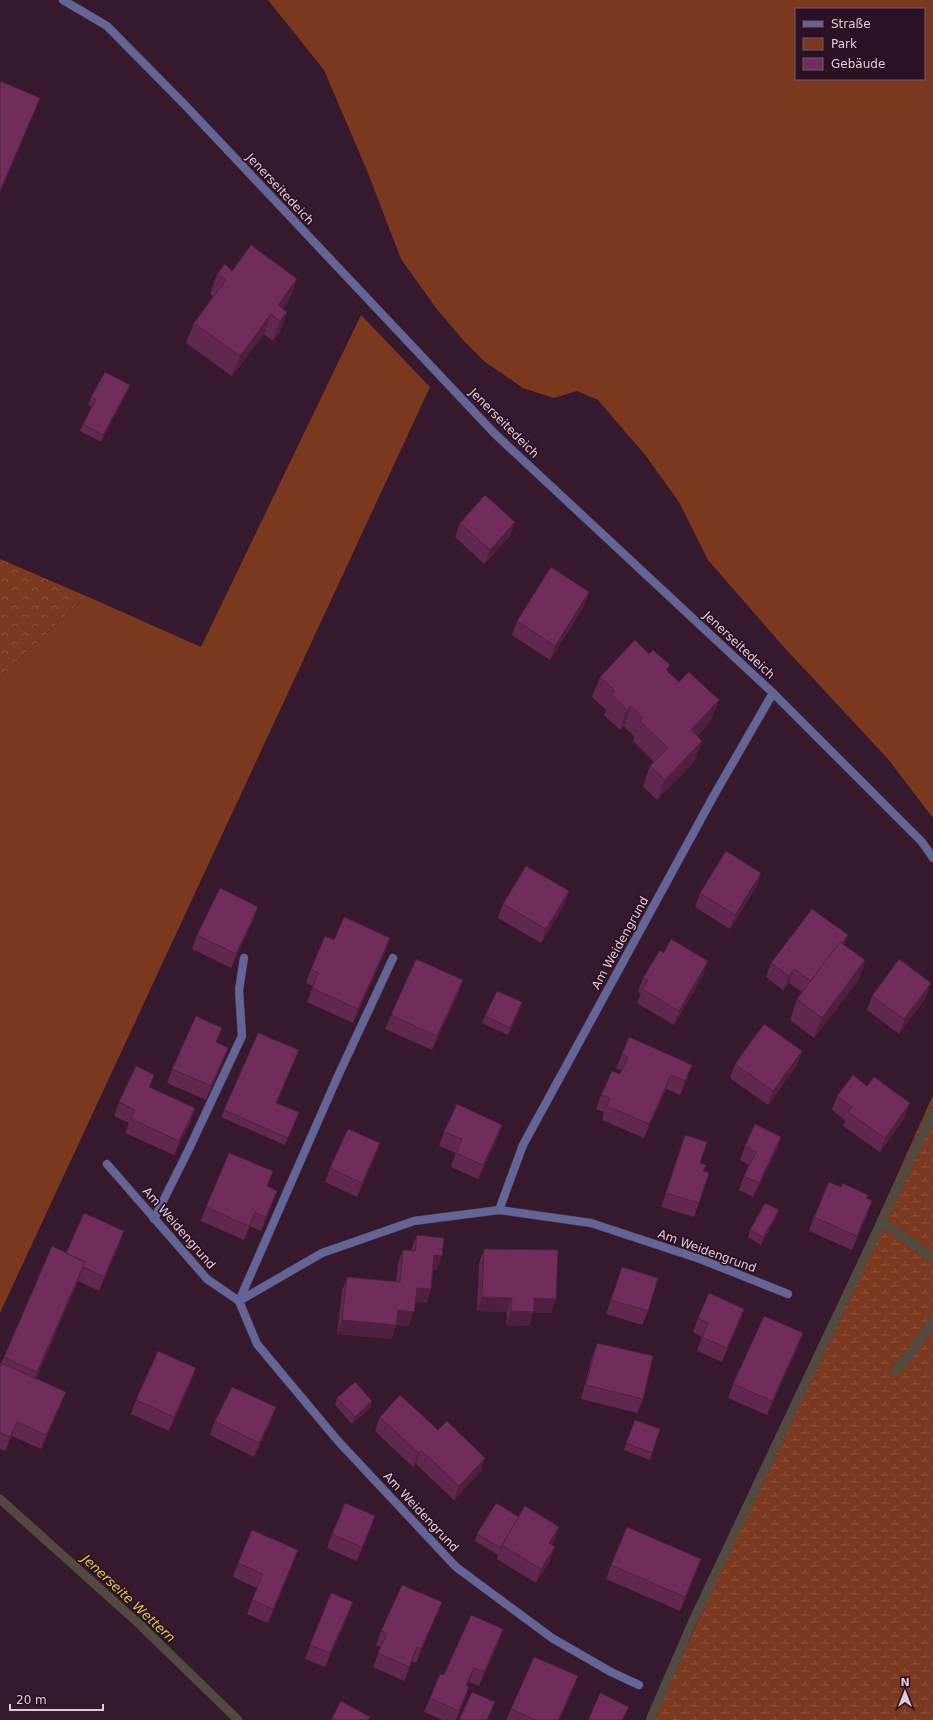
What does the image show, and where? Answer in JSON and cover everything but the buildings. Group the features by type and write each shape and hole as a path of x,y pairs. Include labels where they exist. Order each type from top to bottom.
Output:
{"street":[{"name":"Jenerseitedeich","path":"63,0 107,26 184,104 495,434 773,693 922,842 933,858"},
{"name":"Am Weidengrund","path":"499,1210 523,1145 713,796 773,693"},
{"path":"154,1219 242,1036 239,990 244,958"},
{"path":"239,1301 337,1078 393,958"},
{"name":"Am Weidengrund","path":"107,1164 207,1279 239,1301 256,1344 338,1441 456,1567 552,1638 611,1672 639,1685"},
{"name":"Am Weidengrund","path":"239,1301 329,1250 414,1221 499,1210 591,1223 700,1259 788,1294"}],"green space":[{"path":"268,0 933,0 933,818 888,759 782,645 708,560 679,502 646,456 598,400 577,391 554,398 523,388 485,362 463,340 436,308 401,259 368,173 324,70"},
{"path":"361,315 430,387 0,1313 0,678 86,596 201,647"},
{"path":"0,559 86,596 0,678"},
{"path":"933,1095 933,1720 654,1720"}],"waterway":[{"path":"650,1720 692,1623 933,1112"},
{"path":"881,1221 933,1258"},
{"path":"895,1371 910,1354 933,1320"},
{"name":"Jenerseite Wettern","path":"0,1499 137,1622 238,1720"}]}
